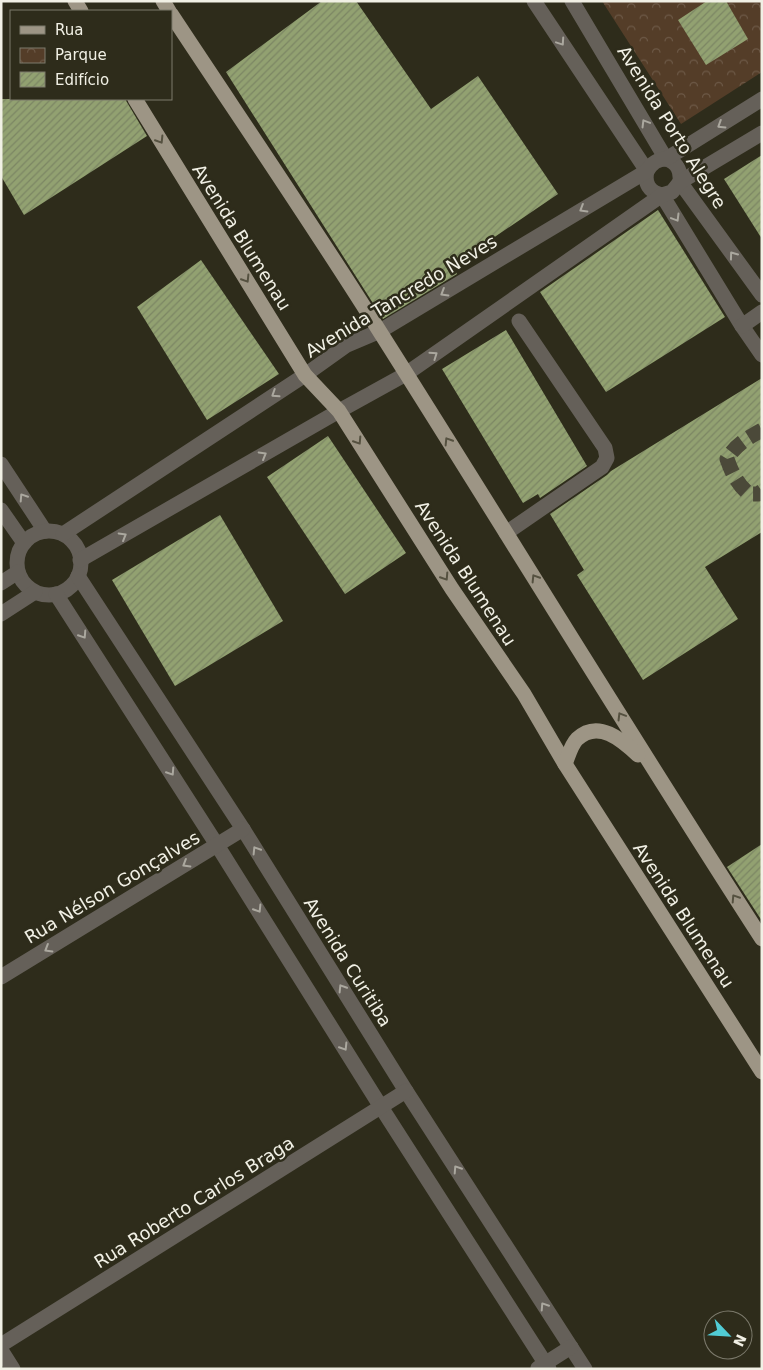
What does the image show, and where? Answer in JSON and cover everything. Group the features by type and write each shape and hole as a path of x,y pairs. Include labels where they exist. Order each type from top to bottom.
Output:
{"main road":[{"path":"172,16 380,331 583,654 653,770 762,939"},
{"name":"Avenida Blumenau","path":"136,100 305,375 339,411 452,589 524,694 565,764 762,1072"},
{"path":"565,764 577,740 593,731 601,730 625,742 653,770"},
{"path":"749,1052 762,1062"}],"street":[{"path":"534,1 646,170 648,186 657,194 672,192 680,182 762,133"},
{"name":"Avenida Porto Alegre","path":"572,1 666,159 672,161 679,169 680,182 762,295"},
{"name":"Avenida Tancredo Neves","path":"63,534 305,375 347,345 380,331 646,170 651,164 666,159 762,99"},
{"path":"662,194 742,326 762,355"},
{"path":"80,560 406,374 662,194"},
{"path":"742,326 762,312"},
{"path":"506,533 602,467 607,458 605,448 519,321"},
{"path":"1,464 45,531"},
{"path":"1,510 24,543"},
{"path":"54,531 63,534 72,541 78,550 80,560 78,576 69,588 56,594 35,592 22,580 18,572 19,552 24,543 37,533 54,531"},
{"path":"1,583 18,572"},
{"name":"Avenida Curitiba","path":"78,576 243,829 406,1091 585,1369"},
{"path":"1,614 35,592"},
{"path":"56,594 217,845 544,1367 571,1347"},
{"name":"Rua Nélson Gonçalves","path":"1,977 243,829"},
{"name":"Rua Roberto Carlos Braga","path":"1,1344 406,1091"},
{"path":"1,1350 13,1369"}],"green space":[{"path":"602,1 762,1 762,72 681,124"}],"building":[{"path":"322,1 356,1 431,109 478,76 558,194 452,266 457,274 383,319 226,72"},
{"path":"707,1 726,1 748,39 706,65 678,20"},
{"path":"1,99 126,100 147,136 24,215 1,176"},
{"path":"762,155 762,239 724,179"},
{"path":"658,210 725,317 606,392 540,292"},
{"path":"201,260 279,374 207,420 137,307"},
{"path":"506,330 587,466 540,498 538,494 523,503 442,369"},
{"path":"762,378 762,532 705,567 738,619 643,680 577,575 584,570 550,514 611,471"},
{"path":"328,436 406,553 345,594 267,477"},
{"path":"220,515 283,621 175,686 112,580"},
{"path":"762,844 762,921 727,867"}],"tunnel":[{"path":"762,430 738,445 727,459 735,478 749,494 758,494 762,491"}]}
